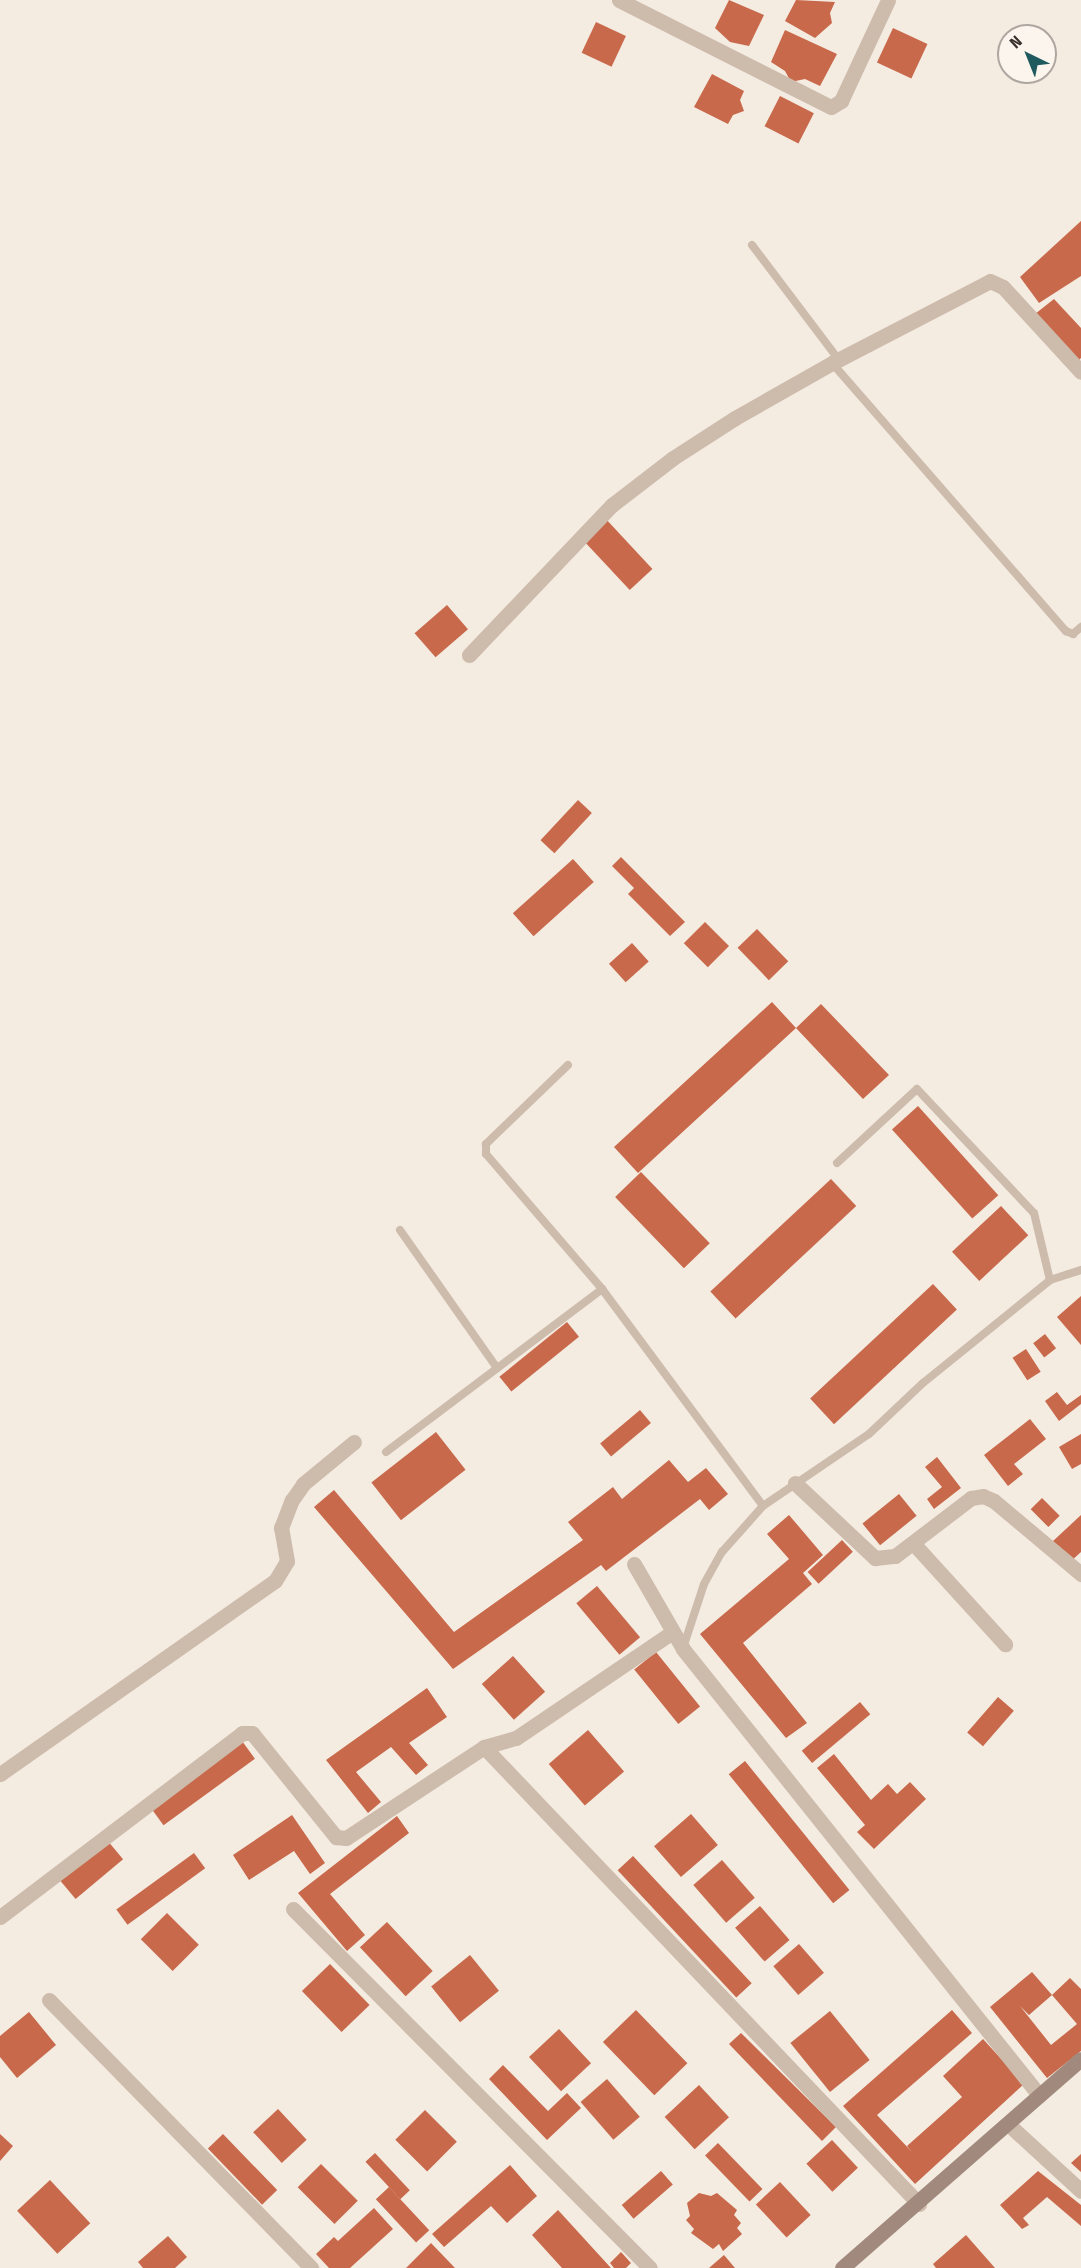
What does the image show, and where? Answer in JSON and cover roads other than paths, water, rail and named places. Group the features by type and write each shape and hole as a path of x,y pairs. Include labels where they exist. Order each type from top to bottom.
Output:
{"main road":[{"path":"842,2268 919,2204 1081,2059"}],"street":[{"path":"619,0 831,107 841,101 888,0"},
{"path":"469,655 612,505 735,418 990,281 1003,288 1081,372"},
{"path":"0,1774 275,1581 287,1561 281,1528 292,1500 303,1484 354,1442"},
{"path":"795,1483 875,1558 895,1556 971,1498 983,1496 994,1501 1081,1574"},
{"path":"913,1543 1005,1644"},
{"path":"634,1564 682,1649 1039,2095"},
{"path":"0,1917 242,1732 252,1733 340,1839 484,1747 516,1738 671,1633"},
{"path":"484,1747 919,2204"},
{"path":"293,1909 650,2268"},
{"path":"49,2000 311,2268"},
{"path":"1008,2124 1081,2191"}],"lane":[{"path":"752,245 836,362 1066,632 1073,634 1081,627"},
{"path":"568,1065 486,1144 486,1154 602,1288 763,1506"},
{"path":"837,1163 916,1089 1034,1213 1050,1280"},
{"path":"400,1230 496,1368"},
{"path":"682,1649 704,1584 722,1552 763,1506 869,1434 923,1383 1050,1280 1081,1270"},
{"path":"386,1452 602,1288"}]}
